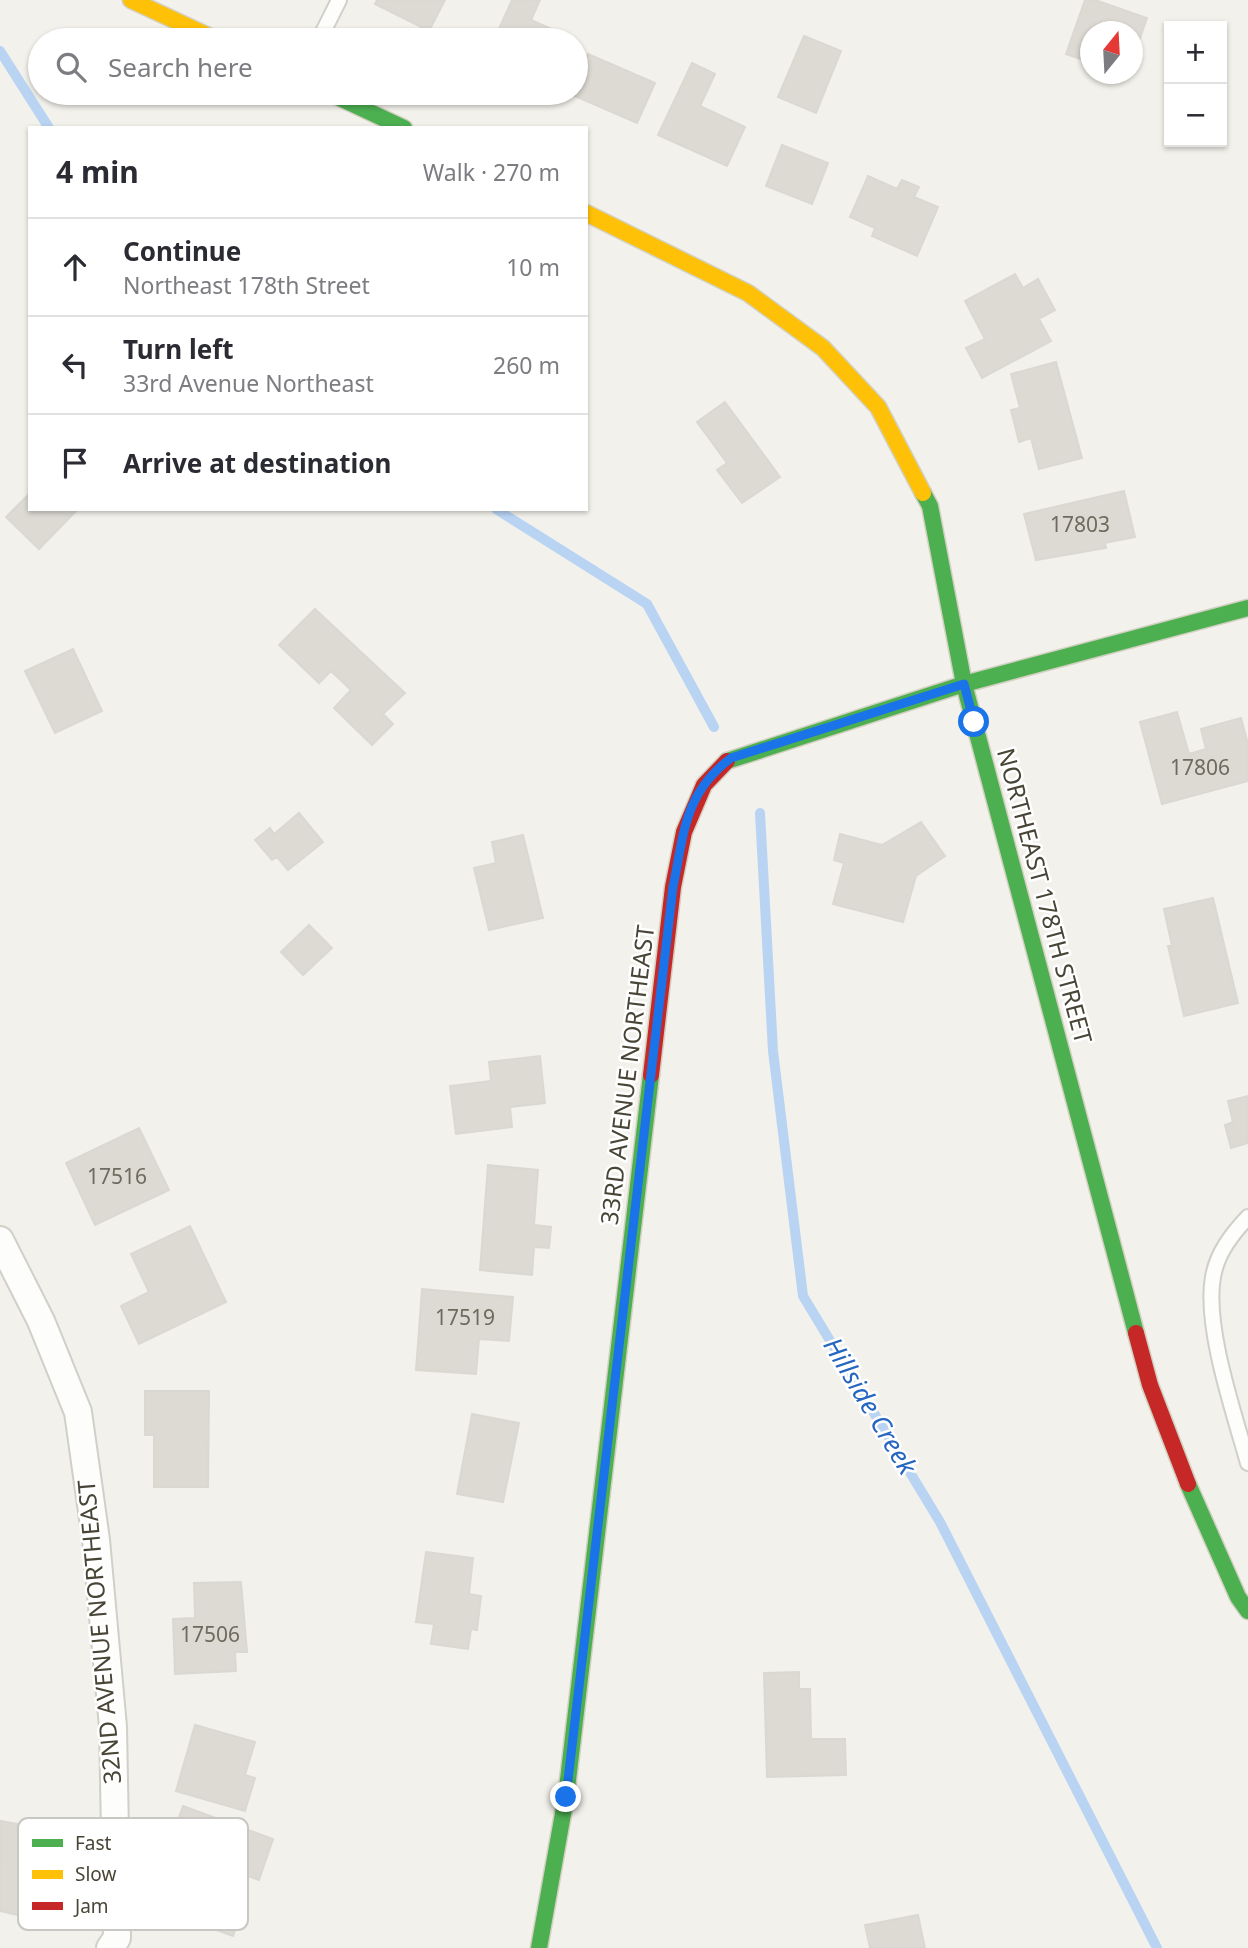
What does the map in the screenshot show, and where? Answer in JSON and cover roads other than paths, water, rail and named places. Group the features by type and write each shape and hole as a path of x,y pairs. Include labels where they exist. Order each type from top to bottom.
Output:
{"main road":[{"path":"131,0 191,28"},
{"path":"355,105 400,126"},
{"name":"NORTHEAST 178TH STREET","path":"588,214 748,293 823,348 878,407 930,506 964,684 1150,1385 1197,1508 1238,1597 1248,1611"},
{"name":"33RD AVENUE NORTHEAST","path":"539,1948 566,1797 673,887 687,822 698,790 712,772 731,758 964,684 1248,608"}],"street":[{"name":"32ND AVENUE NORTHEAST","path":"0,1240 41,1321 78,1412 96,1541 113,1727 114,1818"}],"lane":[{"path":"325,28 339,0"},
{"path":"1248,1217 1229,1237 1213,1275 1210,1308 1248,1463"}],"waterway":[{"name":"Hillside Creek","path":"0,51 28,95"},
{"name":"Hillside Creek","path":"34,105 48,126"},
{"name":"Hillside Creek","path":"499,511 647,604 714,727"},
{"name":"Hillside Creek","path":"760,813 773,1051 803,1296 940,1522 1157,1948"}]}
